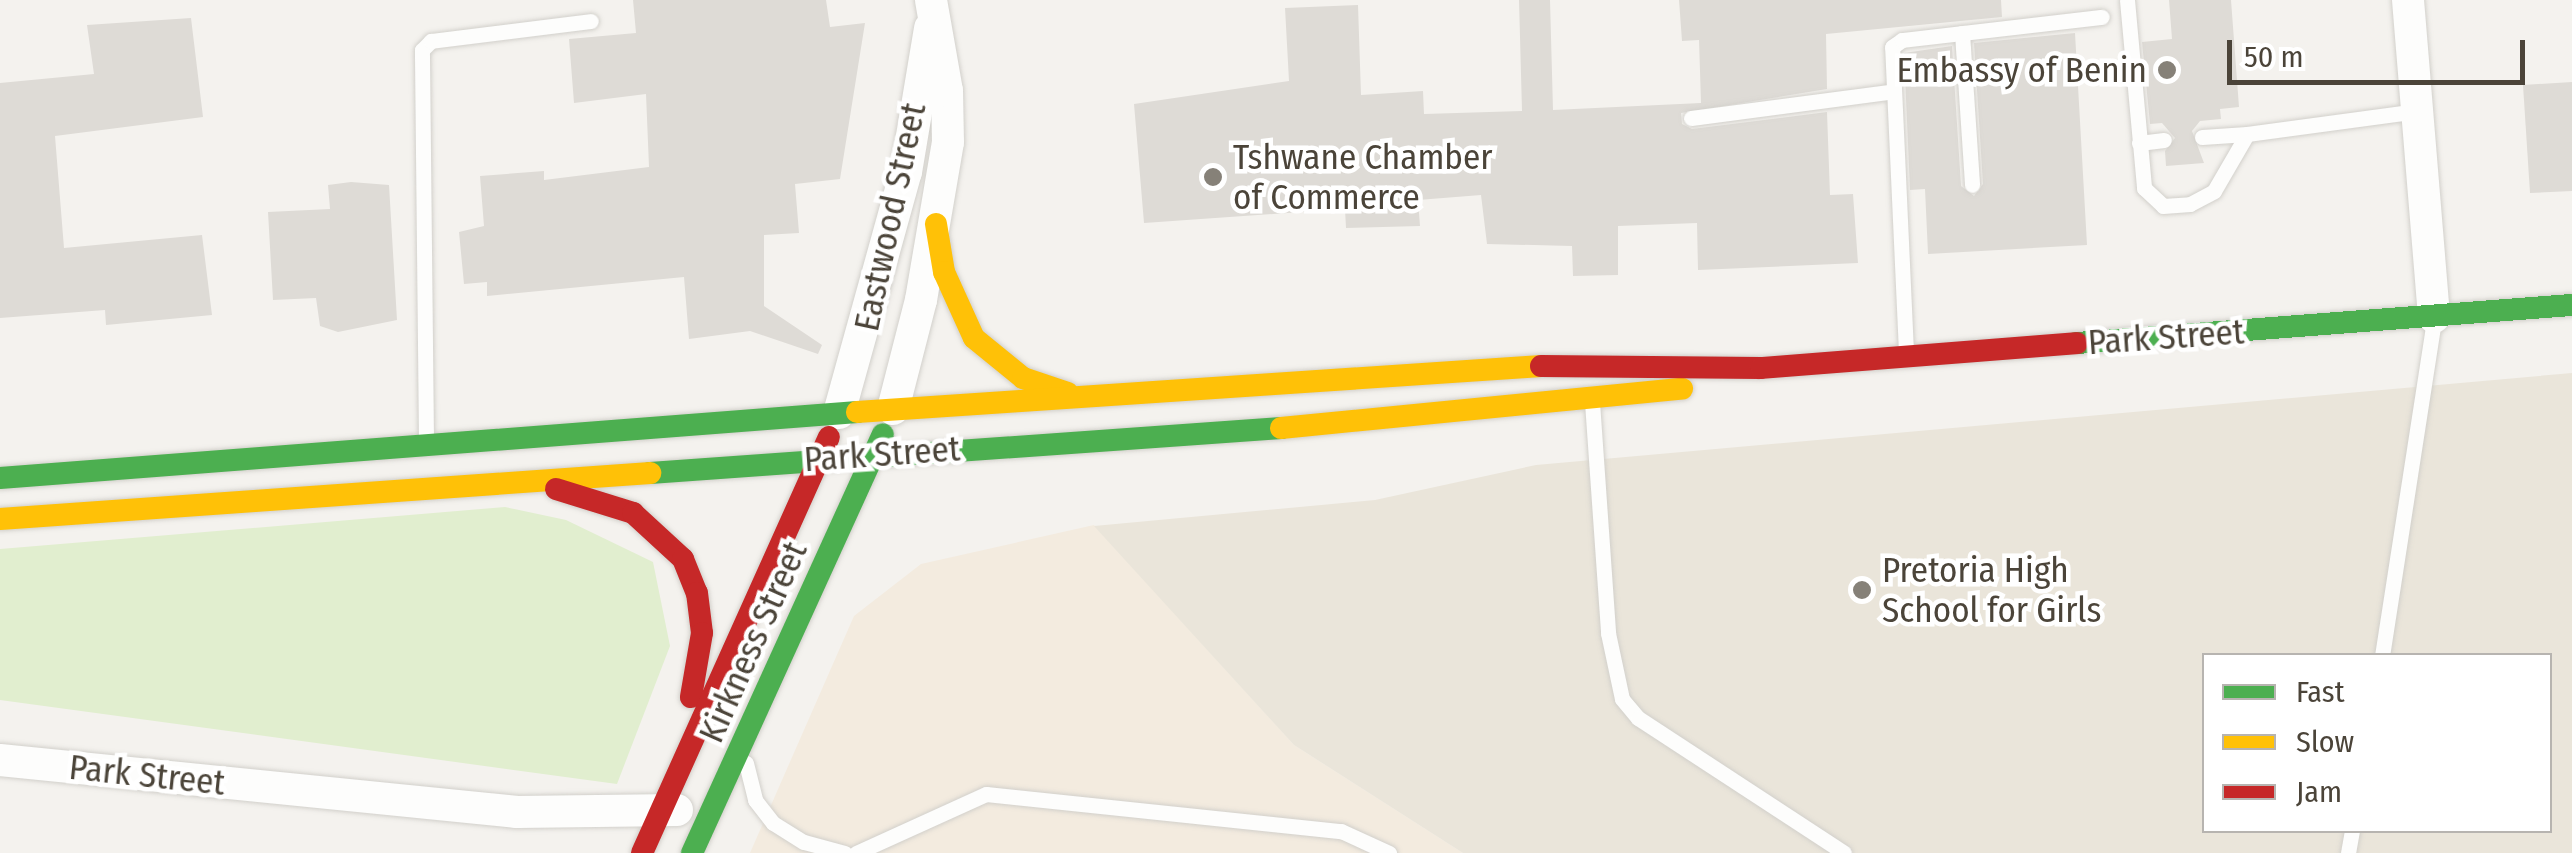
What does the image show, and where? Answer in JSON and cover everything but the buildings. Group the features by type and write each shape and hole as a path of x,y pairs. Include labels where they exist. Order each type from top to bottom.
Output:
{"street":[{"path":"2408,0 2434,318"},
{"name":"Eastwood Street","path":"893,409 936,224 949,122 931,9"},
{"name":"Eastwood Street","path":"839,412 906,172 931,9"},
{"path":"936,224 944,272 974,338 1023,378 1086,399"},
{"name":"Park Street","path":"0,478 426,448 839,412 1086,399 1562,365 1761,368 2572,305"},
{"name":"Park Street","path":"0,520 460,483 1407,419 1698,388 1761,368"},
{"name":"Kirkness Street","path":"692,853 744,749 893,409"},
{"name":"Kirkness Street","path":"642,853 839,412"},
{"path":"460,483 562,490 607,500 652,525 683,559 698,593 702,633 680,763"},
{"name":"Park Street","path":"0,760 518,812 662,806 710,822"}],"lane":[{"path":"2127,0 2140,143 2150,199 2190,204 2214,191 2247,134"},
{"path":"1906,356 1889,92 1892,46 1962,33 2102,18"},
{"path":"426,448 422,50 431,41 591,22"},
{"path":"1962,33 1972,184"},
{"path":"1691,118 1889,92"},
{"path":"2202,137 2417,110"},
{"path":"2140,143 2164,140"},
{"path":"2382,653 2434,318"},
{"path":"1591,398 1608,633 1622,699 1638,718 1844,853"},
{"path":"744,749 755,800 774,824 804,842 844,853"},
{"path":"856,853 986,794 1341,831 1389,853"}],"shaded area":[{"name":"Pretoria High School for Girls","path":"2572,373 2572,853 1463,853 1294,745 1094,526 1375,500 1536,465"},
{"path":"1094,525 1294,745 1463,853 750,853 854,616 921,564"}],"green space":[{"path":"505,507 566,520 653,562 670,646 617,784 0,700 0,549"}],"traffic: fast":[{"path":"2077,343 2572,305"},
{"path":"0,478 857,412"},
{"path":"650,473 1281,428"},
{"path":"692,853 883,434"}],"traffic: slow":[{"path":"936,224 944,272 974,338 1023,378 1068,393"},
{"path":"857,412 1541,366"},
{"path":"1281,428 1682,389"},
{"path":"0,519 650,473"}],"traffic: jam":[{"path":"1541,366 1761,368 2077,343"},
{"path":"642,853 829,437"},
{"path":"556,489 633,513 683,559 697,593 702,633 691,697"}],"place":[{"name":"Embassy of Benin","path":"2167,70"},
{"name":"Tshwane Chamber of Commerce","path":"1213,177"},
{"name":"Pretoria High School for Girls","path":"1862,590"}]}
